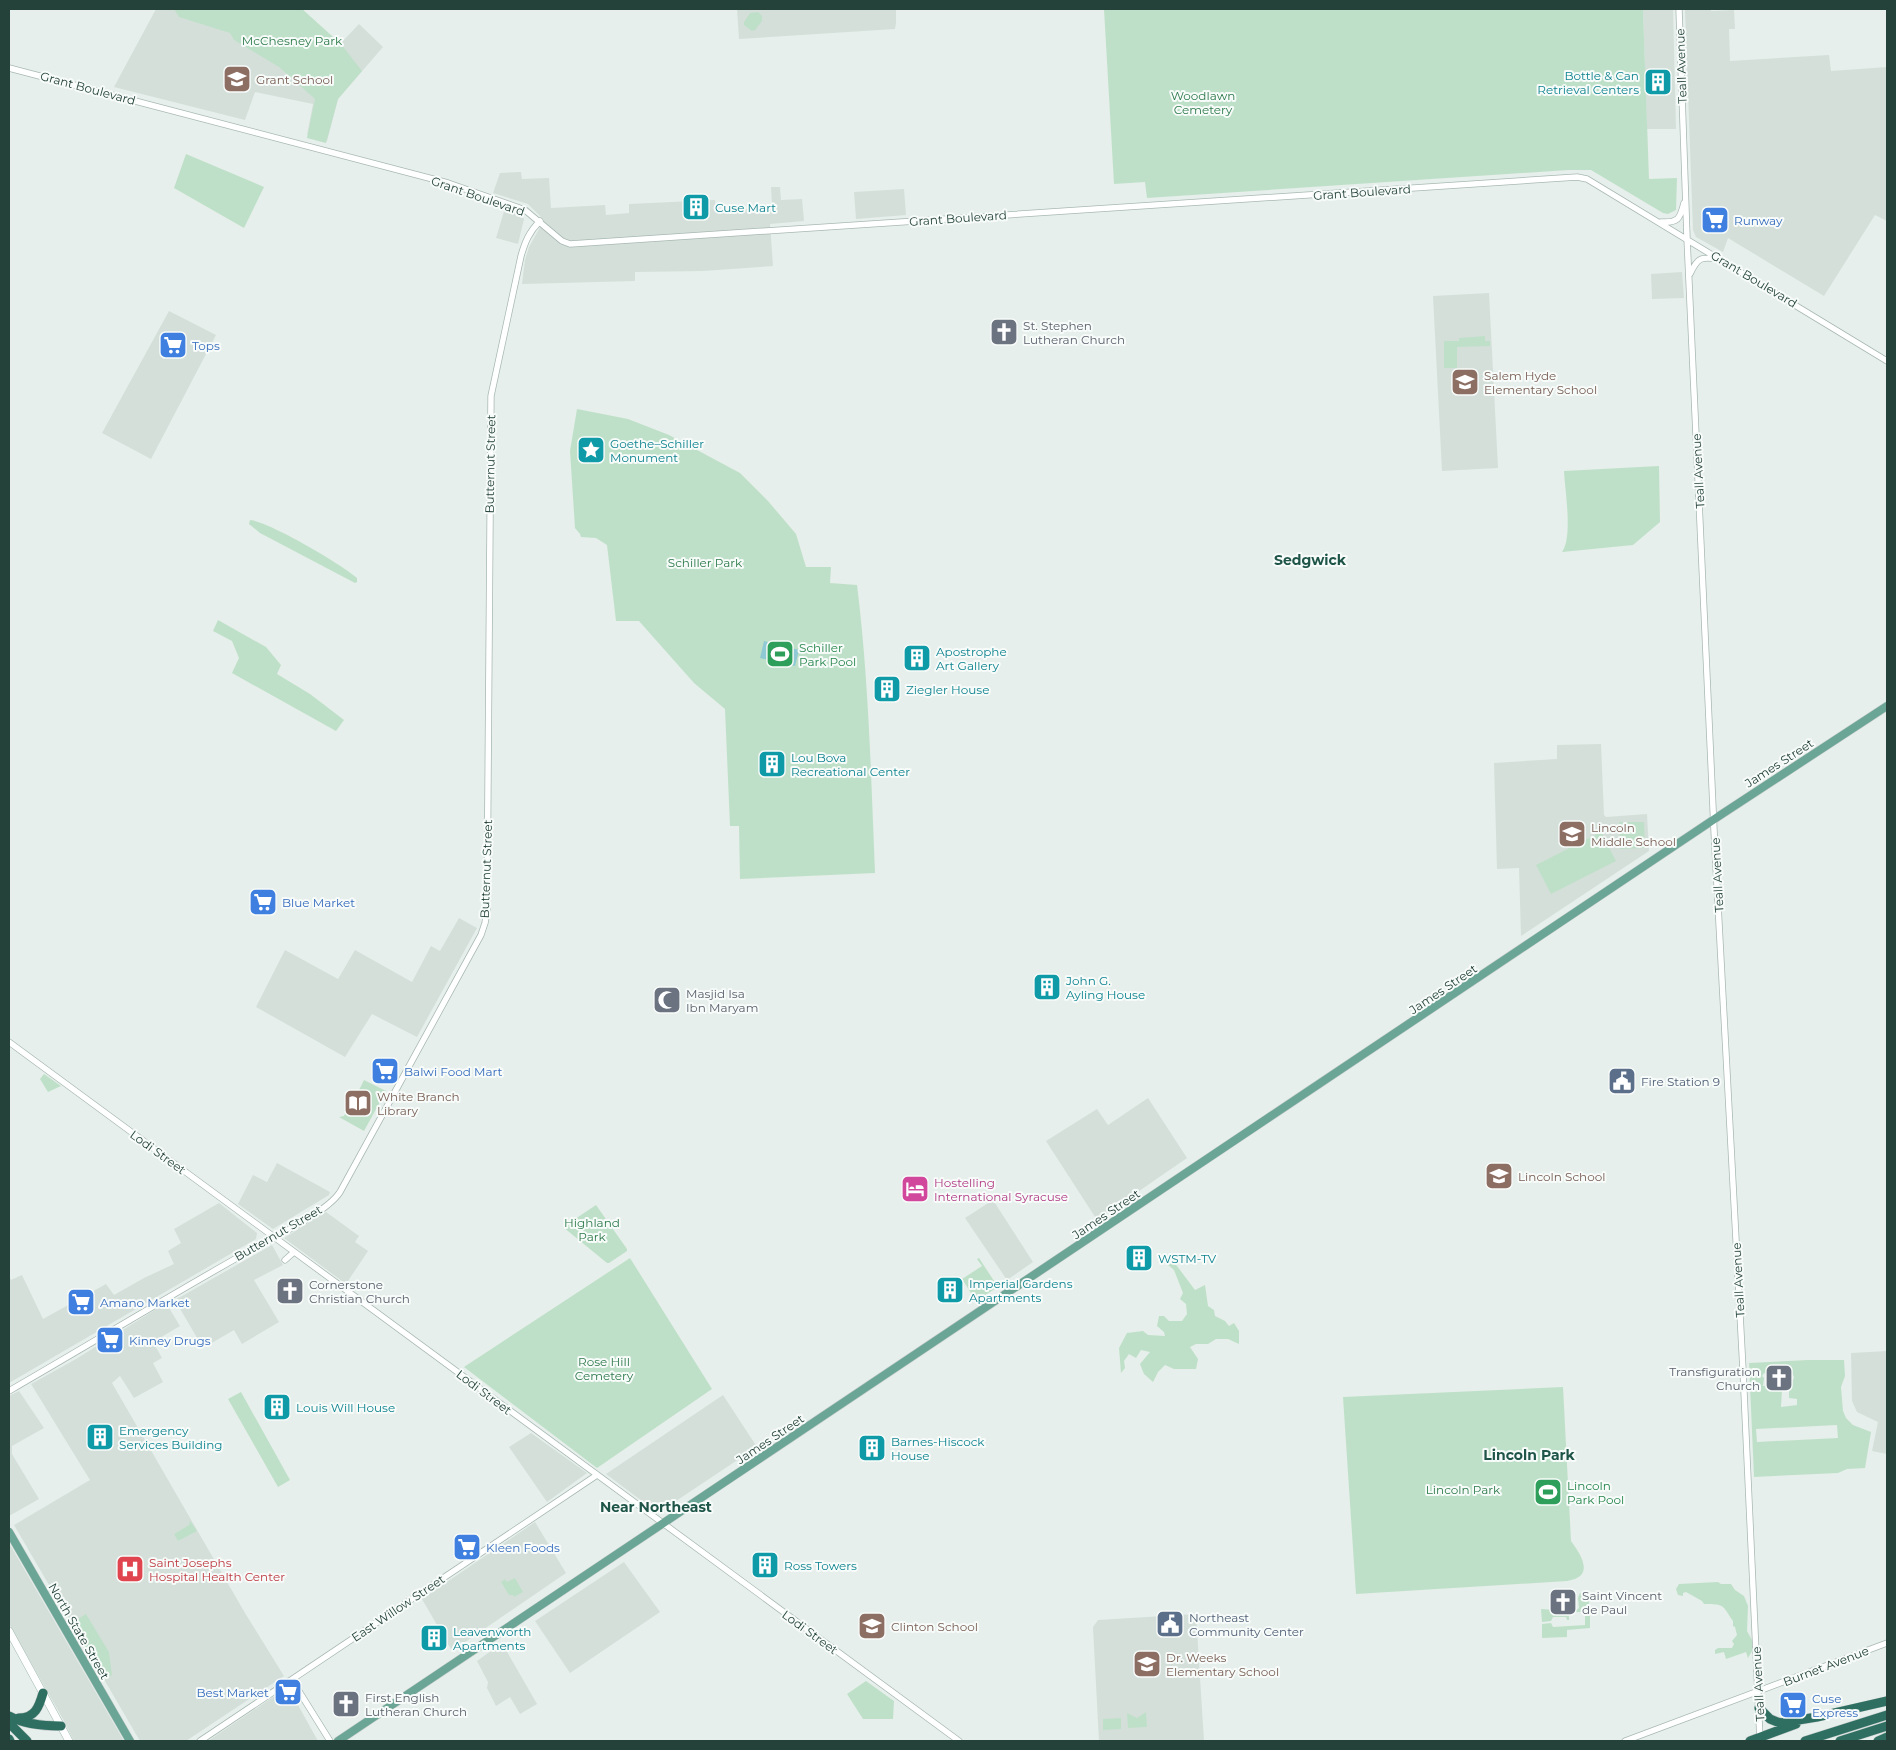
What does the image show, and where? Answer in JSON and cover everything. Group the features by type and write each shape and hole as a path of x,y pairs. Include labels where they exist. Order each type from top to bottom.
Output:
{"highway":[{"path":"10,1719 24,1718 34,1714 43,1693"},
{"path":"1759,1708 1770,1719 1780,1723 1817,1717 1887,1701"},
{"path":"1805,1741 1887,1715"},
{"path":"1750,1741 1760,1740 1769,1734 1817,1717"},
{"path":"10,1719 61,1726"},
{"path":"10,1719 27,1741"},
{"path":"1840,1741 1887,1726"},
{"path":"1878,1741 1887,1737"}],"main road":[{"name":"James Street","path":"338,1741 1887,706"},
{"name":"North State Street","path":"9,1532 130,1741"},
{"path":"9,1632 69,1741"}],"street":[{"name":"Teall Avenue","path":"1679,9 1687,238 1714,820 1760,1740"},
{"name":"Grant Boulevard","path":"9,68 448,183 520,207 540,221 562,241 578,243 1577,177 1592,181 1887,361"},
{"path":"1660,222 1673,222 1677,220 1682,214 1686,196"},
{"name":"Butternut Street","path":"9,1391 302,1222 332,1202 481,935 487,911 491,396 523,247 531,230 540,221"},
{"path":"1689,276 1693,266 1700,259 1722,260"},
{"name":"Lodi Street","path":"9,1042 959,1741"},
{"path":"285,1260 294,1252"},
{"name":"East Willow Street","path":"200,1741 597,1475"},
{"name":"Burnet Avenue","path":"1625,1741 1887,1643"},
{"path":"292,1680 330,1741"}],"shaded area":[{"name":"Grant School","path":"156,9 302,9 340,44 359,24 383,47 338,99 327,141 307,135 313,104 255,92 245,120 114,87"},
{"path":"737,9 896,9 896,23 895,29 739,39"},
{"path":"1643,9 1673,9 1676,129 1647,129"},
{"path":"1685,9 1734,10 1735,29 1729,29 1730,61 1829,55 1831,71 1887,67 1887,221 1875,215 1824,296 1728,238 1723,252 1696,237 1693,230"},
{"path":"521,172 522,179 549,178 551,208 605,205 606,215 629,213 629,204 715,200 716,211 772,207 771,187 780,187 781,200 802,199 804,221 770,224 773,266 703,271 635,272 635,281 522,284 525,260 529,247 544,220 528,204 493,193 500,173"},
{"path":"904,189 906,215 856,219 854,192"},
{"path":"505,208 519,212 524,219 518,244 496,238"},
{"path":"1682,272 1684,298 1652,299 1651,274"},
{"name":"Salem Hyde Elementary School","path":"1489,293 1498,468 1442,471 1433,296"},
{"path":"169,311 216,335 151,459 102,433"},
{"name":"Lincoln Middle School","path":"1601,744 1604,815 1606,817 1647,814 1649,851 1521,936 1519,868 1497,869 1494,763 1557,759 1557,745"},
{"path":"459,918 477,928 417,1037 372,1014 345,1057 256,1007 285,950 338,979 355,950 412,982 431,946 440,951"},
{"path":"1148,1098 1187,1158 1097,1220 1046,1141 1097,1109 1108,1125"},
{"path":"277,1163 330,1192 329,1195 273,1229 238,1204 253,1175 267,1182"},
{"path":"993,1200 1033,1262 1007,1280 965,1218"},
{"path":"219,1203 257,1233 256,1239 9,1383 9,1276 11,1280 22,1275 43,1319 106,1284 114,1295 174,1264 168,1251 181,1243 174,1229"},
{"path":"326,1212 359,1236 355,1242 368,1251 346,1284 284,1238"},
{"path":"272,1245 283,1265 254,1280 279,1322 242,1344 234,1330 203,1348 175,1300"},
{"name":"Saint Josephs Hospital Health Center","path":"166,1303 180,1326 153,1342 162,1358 153,1363 163,1382 134,1398 120,1376 112,1383 245,1613 284,1676 186,1741 140,1741 14,1525 90,1480 31,1384 76,1359"},
{"path":"1887,1351 1887,1454 1872,1451 1878,1422 1857,1412 1852,1401 1851,1353"},
{"path":"19,1391 44,1428 12,1446 12,1454 39,1499 9,1516 9,1396"},
{"path":"723,1395 757,1447 658,1513 606,1474"},
{"path":"531,1433 587,1473 547,1502 509,1447"},
{"path":"535,1522 566,1573 452,1651 422,1599"},
{"path":"9,1543 124,1741 74,1741 9,1624"},
{"path":"624,1562 660,1612 570,1673 535,1621"},
{"name":"Dr. Weeks Elementary School","path":"1196,1614 1204,1741 1099,1741 1093,1627 1098,1620"},
{"path":"502,1643 537,1704 520,1714 510,1697 496,1706 487,1688 488,1682 477,1661"},
{"path":"288,1687 318,1741 208,1741"}],"green space":[{"name":"McChesney Park","path":"174,9 302,9 341,44 362,71 338,99 326,143 307,138 315,99 279,67 234,40 230,33 179,17"},
{"name":"Woodlawn Cemetery","path":"1104,9 1643,9 1649,179 1677,178 1676,210 1668,214 1663,213 1591,170 1147,198 1145,182 1114,184"},
{"path":"758,12 762,16 762,21 752,31 744,25 744,22 750,13"},
{"path":"186,154 264,187 244,228 174,188"},
{"path":"1485,336 1485,341 1490,341 1490,346 1457,347 1457,368 1444,368 1444,341 1459,341 1459,338"},
{"name":"Schiller Park","path":"577,409 628,419 669,435 740,473 768,501 796,534 806,567 831,567 830,583 857,585 867,693 875,873 740,879 739,826 730,826 725,709 694,683 639,621 616,621 607,545 596,538 581,537 575,528 570,451"},
{"path":"1659,466 1660,522 1633,545 1562,552 1568,525 1564,471"},
{"path":"250,520 259,522 305,544 349,572 357,578 357,582 355,583 260,533 249,524"},
{"path":"218,620 266,647 281,665 277,674 310,694 344,720 336,731 232,673 239,658 232,641 213,631"},
{"path":"1619,822 1644,822 1645,848 1620,849"},
{"path":"1601,832 1616,861 1551,894 1536,865"},
{"path":"44,1074 61,1086 48,1092 40,1079"},
{"path":"364,1080 386,1091 364,1131 339,1117 344,1116 349,1106 346,1104 351,1094 349,1104 352,1106 349,1111 357,1114 367,1094 359,1090"},
{"name":"Highland Park","path":"596,1205 627,1249 627,1251 609,1263 563,1227"},
{"path":"1168,1254 1195,1290 1205,1285 1208,1306 1214,1310 1215,1316 1225,1321 1229,1326 1234,1323 1239,1331 1239,1344 1228,1339 1216,1339 1208,1344 1196,1344 1190,1347 1198,1359 1196,1369 1174,1369 1165,1365 1158,1372 1153,1382 1144,1374 1140,1364 1150,1352 1141,1350 1136,1358 1129,1354 1124,1361 1125,1368 1121,1373 1119,1348 1127,1333 1143,1331 1148,1335 1165,1336 1164,1332 1157,1326 1159,1316 1164,1316 1169,1321 1182,1321 1187,1314 1186,1304 1180,1299 1183,1293 1174,1270 1166,1263"},
{"name":"Rose Hill Cemetery","path":"630,1258 712,1389 597,1468 464,1367"},
{"path":"979,1258 998,1287 974,1302 971,1293 962,1279 982,1266 977,1259"},
{"path":"1844,1360 1845,1376 1841,1387 1843,1411 1846,1418 1853,1425 1871,1432 1865,1468 1847,1469 1838,1473 1754,1477 1749,1363","holes":["1783,1367 1788,1368 1788,1371 1791,1371 1794,1377 1789,1388 1789,1398 1797,1399 1797,1405 1781,1407 1782,1390 1780,1390 1779,1385 1768,1386 1766,1390 1765,1386 1763,1386 1764,1378 1762,1376 1764,1373 1767,1375 1778,1375 1778,1372","1837,1425 1838,1438 1757,1442 1756,1429"]},
{"name":"Lincoln Park","path":"1563,1387 1571,1541 1584,1565 1581,1575 1576,1579 1567,1581 1356,1594 1343,1397"},
{"path":"241,1392 290,1480 278,1487 228,1399"},
{"path":"190,1521 197,1531 178,1541 174,1534 189,1525"},
{"path":"515,1578 523,1592 514,1597 509,1595 501,1582 505,1579 507,1582"},
{"path":"1718,1582 1721,1584 1731,1584 1735,1590 1744,1596 1748,1606 1747,1631 1752,1640 1752,1651 1748,1658 1746,1652 1726,1659 1724,1652 1715,1654 1715,1650 1718,1648 1732,1648 1734,1644 1732,1641 1737,1635 1733,1621 1720,1605 1704,1604 1686,1592 1683,1593 1683,1596 1678,1595 1676,1589 1679,1584"},
{"path":"1589,1592 1589,1605 1583,1612 1574,1612 1579,1608 1578,1598 1580,1593"},
{"path":"1541,1609 1569,1611 1569,1620 1566,1617 1553,1617 1551,1621 1542,1622"},
{"path":"1590,1611 1590,1628 1567,1630 1567,1637 1542,1638 1542,1624 1551,1623 1553,1627 1585,1625 1585,1614"},
{"path":"86,1614 109,1652 112,1675 105,1679 71,1623"},
{"path":"866,1681 894,1701 893,1719 863,1719 847,1694"},
{"path":"1146,1712 1147,1727 1128,1728 1127,1713 1137,1718"},
{"path":"1121,1718 1121,1729 1103,1730 1103,1719"}],"water":[{"name":"Schiller Park Pool","path":"764,641 799,650 795,666 760,658"},
{"name":"Lincoln Park Pool","path":"1555,1482 1556,1499 1543,1502 1539,1485"}],"place":[{"name":"Grant School","path":"237,79"},
{"name":"Bottle & Can Retrieval Centers","path":"1658,82"},
{"name":"Cuse Mart","path":"696,207"},
{"name":"Runway","path":"1715,220"},
{"name":"St. Stephen Lutheran Church","path":"1004,332"},
{"name":"Tops","path":"173,345"},
{"name":"Salem Hyde Elementary School","path":"1465,382"},
{"name":"Goethe–Schiller Monument","path":"591,450"},
{"name":"Schiller Park Pool","path":"780,654"},
{"name":"Apostrophe Art Gallery","path":"917,658"},
{"name":"Ziegler House","path":"887,689"},
{"name":"Lou Bova Recreational Center","path":"772,764"},
{"name":"Lincoln Middle School","path":"1572,834"},
{"name":"Blue Market","path":"263,902"},
{"name":"John G. Ayling House","path":"1047,987"},
{"name":"Masjid Isa Ibn Maryam","path":"667,1000"},
{"name":"Balwi Food Mart","path":"385,1071"},
{"name":"Fire Station 9","path":"1622,1081"},
{"name":"White Branch Library","path":"358,1103"},
{"name":"Lincoln School","path":"1499,1176"},
{"name":"Hostelling International Syracuse","path":"915,1189"},
{"name":"WSTM-TV","path":"1139,1258"},
{"name":"Imperial Gardens Apartments","path":"950,1290"},
{"name":"Cornerstone Christian Church","path":"290,1291"},
{"name":"Amano Market","path":"81,1302"},
{"name":"Kinney Drugs","path":"110,1340"},
{"name":"Transfiguration Church","path":"1779,1378"},
{"name":"Louis Will House","path":"277,1407"},
{"name":"Emergency Services Building","path":"100,1437"},
{"name":"Barnes-Hiscock House","path":"872,1448"},
{"name":"Lincoln Park Pool","path":"1548,1492"},
{"name":"Kleen Foods","path":"467,1547"},
{"name":"Ross Towers","path":"765,1565"},
{"name":"Saint Josephs Hospital Health Center","path":"130,1569"},
{"name":"Saint Vincent de Paul","path":"1563,1602"},
{"name":"Northeast Community Center","path":"1170,1624"},
{"name":"Clinton School","path":"872,1626"},
{"name":"Leavenworth Apartments","path":"434,1638"},
{"name":"Dr. Weeks Elementary School","path":"1147,1664"},
{"name":"Best Market","path":"288,1692"},
{"name":"First English Lutheran Church","path":"346,1704"},
{"name":"Cuse Express","path":"1793,1705"}],"district":[{"name":"Sedgwick","path":"1310,560"},
{"name":"Lincoln Park","path":"1529,1455"},
{"name":"Near Northeast","path":"656,1507"}]}
